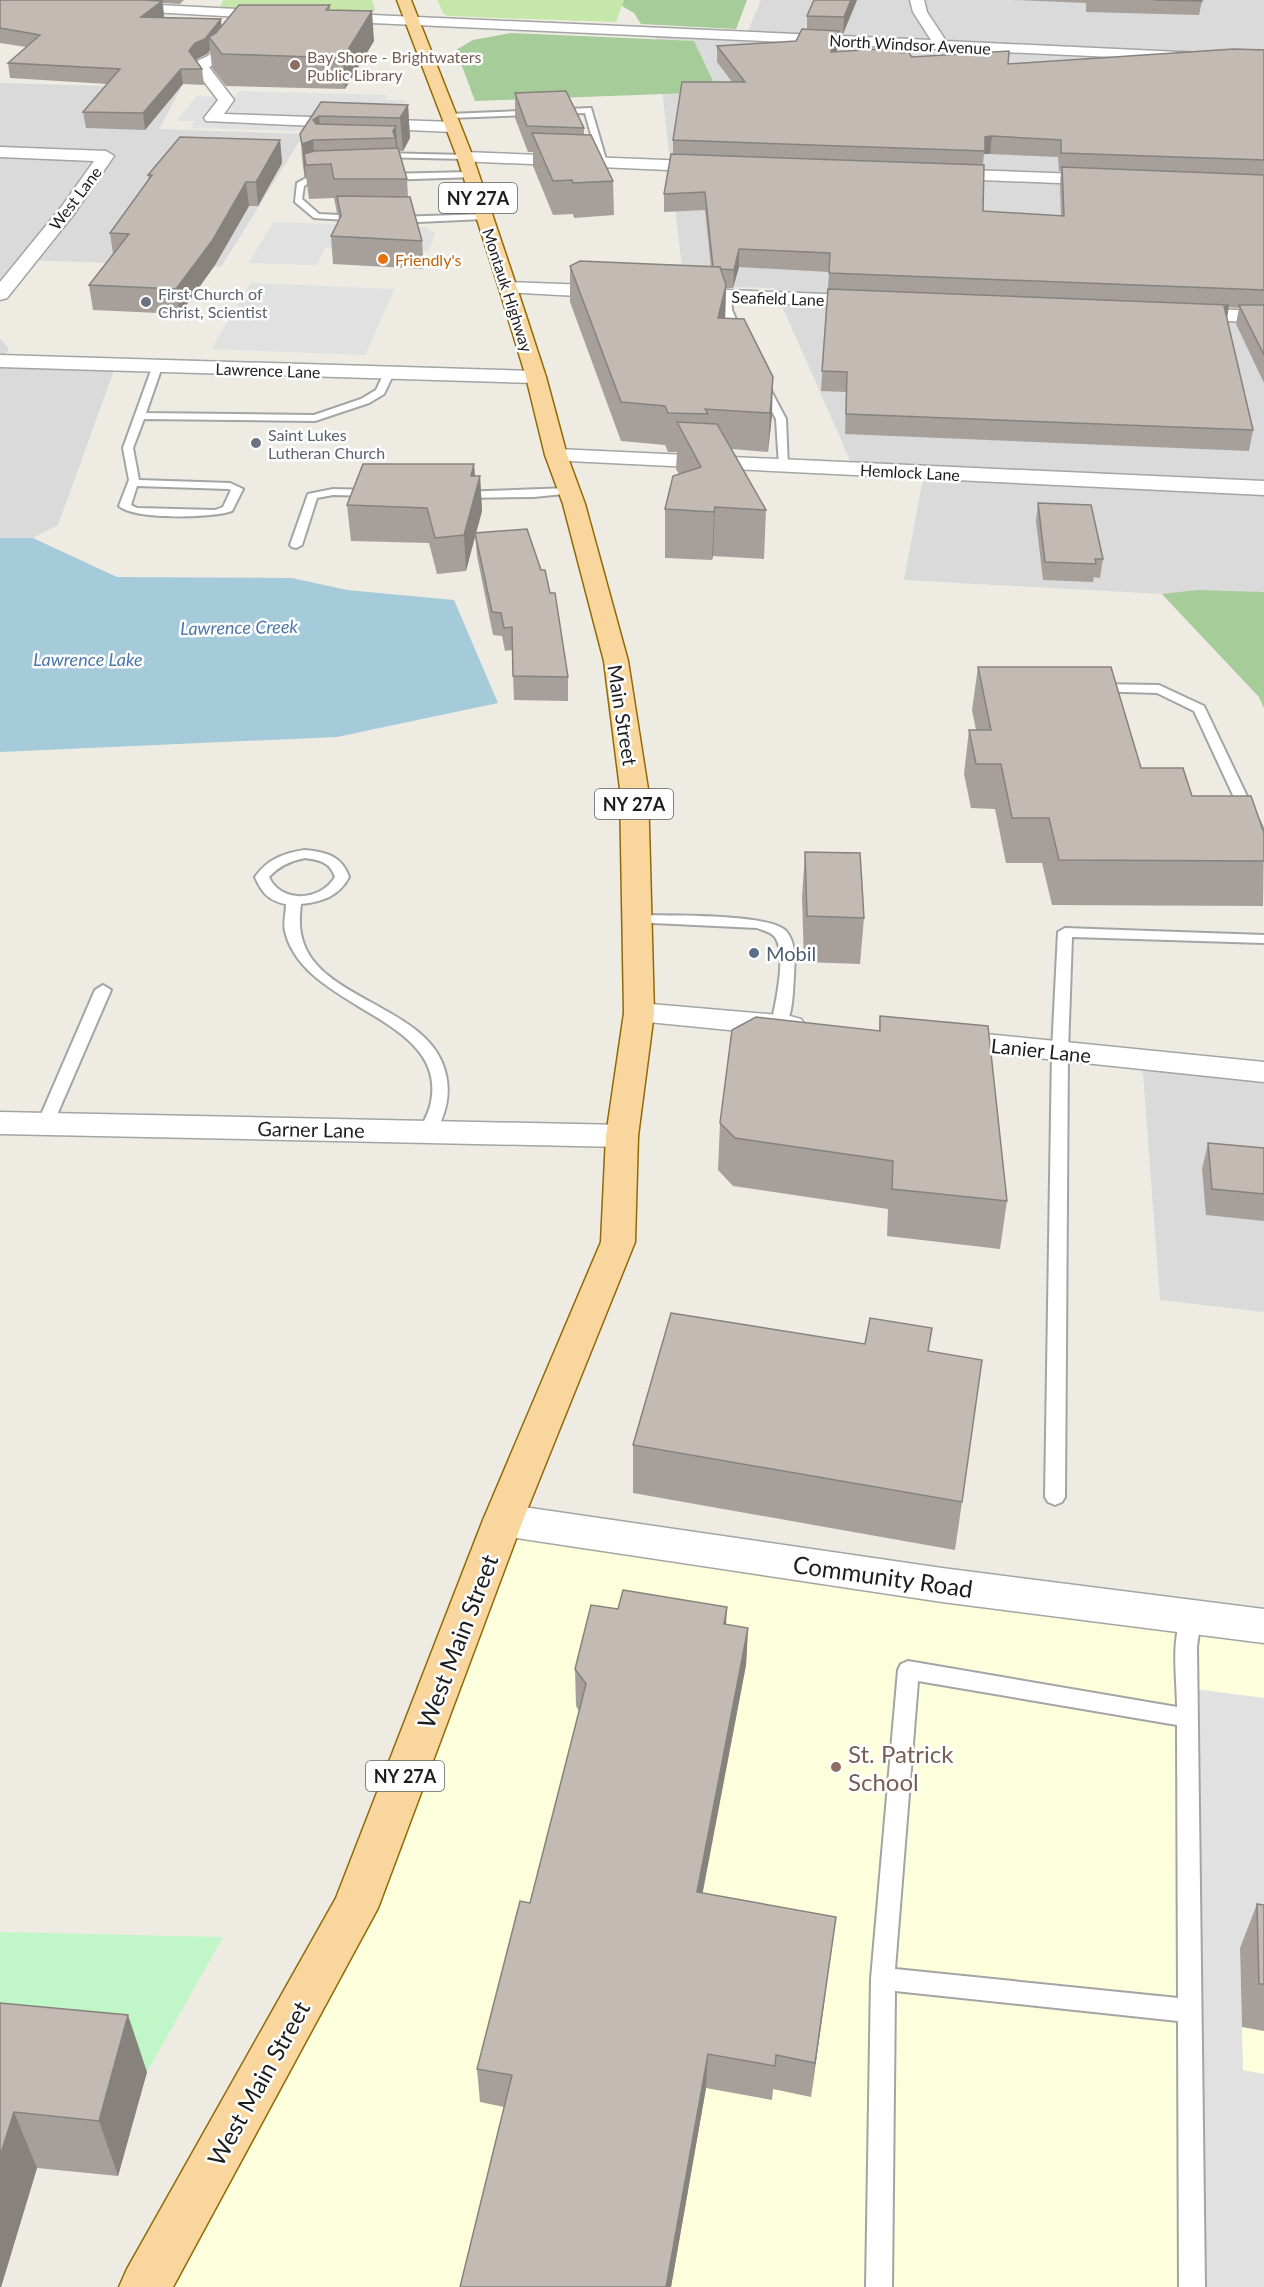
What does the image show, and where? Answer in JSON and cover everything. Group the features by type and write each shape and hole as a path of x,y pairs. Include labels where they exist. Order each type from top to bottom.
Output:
{"main road":[{"name":"Montauk Highway","path":"404,0 465,157 536,377"},
{"name":"Main Street","path":"536,377 556,455 569,491 616,661 634,789 639,1014 622,1136 618,1242"},
{"name":"West Main Street","path":"145,2287 355,1908 503,1520 618,1242"}],"street":[{"path":"918,0 920,12 941,45"},
{"path":"108,7 294,16"},
{"path":"249,14 213,59 201,67 226,100 212,118 451,121"},
{"name":"North Windsor Avenue","path":"317,16 1264,60"},
{"name":"West Lane","path":"0,152 106,156 68,210 0,294"},
{"path":"465,157 728,167"},
{"path":"918,174 1121,180"},
{"path":"508,288 639,293"},
{"name":"Seafield Lane","path":"663,294 894,303"},
{"path":"1168,313 1264,317"},
{"name":"Lawrence Lane","path":"2,355 157,367 536,377"},
{"name":"Hemlock Lane","path":"556,455 1264,488"},
{"path":"639,1014 821,1029"},
{"name":"Lanier Lane","path":"913,1038 1264,1071"},
{"name":"Garner Lane","path":"0,1123 622,1136"},
{"name":"Community Road","path":"503,1520 942,1585 1264,1626"}],"lane":[{"path":"451,121 588,110 603,163"},
{"path":"366,155 465,157"},
{"path":"372,177 471,175"},
{"path":"338,178 308,180 300,185 297,200 321,217 370,220"},
{"path":"381,220 484,216"},
{"path":"726,296 727,310 744,348"},
{"path":"133,483 230,486 237,489 228,509 216,513 135,511 125,506 133,483 128,448 157,367"},
{"path":"140,416 315,418 365,401 380,392 389,373"},
{"path":"757,374 781,419 784,466"},
{"path":"446,494 534,494 569,491"},
{"path":"296,545 312,496 333,492 390,493"},
{"path":"1079,687 1159,689 1199,709 1264,847"},
{"path":"312,855 334,861 342,871 342,878 333,891 316,898 294,901 278,897 268,892 263,886 262,878 270,866 291,856 312,855"},
{"path":"294,901 290,913 293,937 299,955 343,991 413,1035 428,1050 438,1071 441,1100 427,1132"},
{"path":"637,919 757,924 770,927 781,934 787,951 779,1026"},
{"path":"1054,1497 1060,1051 1065,932 1264,939"},
{"path":"45,1124 102,990"},
{"path":"1191,1617 1187,1647 1192,2287"},
{"path":"879,2287 883,1979 908,1670 1188,1718"},
{"path":"883,1979 1190,2011"}],"shaded area":[{"path":"761,0 1264,0 1264,708 1259,697 1162,594 904,580 924,473 854,469 774,288 684,286 656,35 746,35"},
{"path":"0,83 181,88 159,129 304,134 221,267 28,260 0,296"},
{"path":"239,91 387,95 385,100 406,100 392,129 365,133 190,128 195,121 177,121 196,96 235,97"},
{"path":"273,222 427,227 435,234 429,251 325,248 317,265 249,263"},
{"path":"251,283 395,289 365,355 211,349"},
{"path":"0,338 9,349 1,360 116,365 58,525 33,538 0,538"},
{"path":"1142,1060 1264,1072 1264,1312 1160,1300"},
{"name":"St. Patrick School","path":"503,1520 1264,1626 1264,2287 145,2287 355,1908"},
{"path":"1187,1688 1264,1698 1264,1952 1240,1949 1243,2070 1264,2074 1264,2287 1192,2287"}],"green space":[{"path":"223,0 372,0 375,10 356,14 220,7"},
{"path":"437,0 624,0 616,22 448,16 444,14"},
{"path":"624,0 747,0 736,29 641,24 634,13 622,6"},
{"path":"511,33 694,41 718,92 475,101 456,50 473,40"},
{"path":"1198,590 1264,592 1264,708 1259,697 1162,594"},
{"path":"0,1932 223,1937 147,2072 0,2058"}],"water":[{"name":"Lawrence Lake","path":"0,538 33,538 117,577 292,578 347,590 454,600 498,703 337,737 0,752"}],"building":[{"path":"0,0 162,1 141,17 221,19 205,39 195,43 189,51 202,69 181,69 143,113 83,112 120,69 8,63 40,35 0,28"},
{"path":"814,0 851,0 844,17 807,16"},
{"path":"1154,0 1201,0 1202,1"},
{"path":"239,5 330,5 326,10 372,11 343,58 222,54 209,37 216,33"},
{"path":"802,29 839,31 831,52 897,48 901,53 908,52 912,57 1009,51 1008,64 1234,49 1264,50 1264,160 1061,153 1061,140 992,136 985,137 985,151 673,140 682,82 745,82 717,46 796,41"},
{"path":"566,91 584,128 527,126 515,93"},
{"path":"321,102 408,105 400,118 319,116 313,120 316,124 396,126 393,131 395,138 313,140 302,144 300,134"},
{"path":"532,133 591,135 613,181 573,183 572,180 553,181"},
{"path":"180,137 280,140 256,182 246,182 212,241 176,289 89,285 129,234 110,233 152,175 148,175"},
{"path":"398,148 407,179 334,179 331,164 306,165 304,154 314,151"},
{"path":"671,154 984,165 983,211 1064,216 1062,167 1264,175 1264,290 829,273 830,253 739,249 734,270 721,269 713,267 705,192 664,194"},
{"path":"337,196 410,197 422,241 331,236 341,216"},
{"path":"580,261 720,267 726,285 718,318 744,319 773,377 770,413 705,409 708,414 668,413 665,406 621,402 570,266"},
{"path":"828,289 1229,305 1224,306 1253,430 846,414 847,372 822,371"},
{"path":"1239,305 1264,305 1264,355"},
{"path":"677,422 717,424 766,510 715,507 714,512 665,509 673,476 701,467"},
{"path":"363,464 474,464 471,476 480,476 464,535 435,538 427,508 347,505"},
{"path":"1038,503 1091,505 1103,559 1095,559 1096,564 1045,562"},
{"path":"527,529 541,570 545,570 550,593 555,593 568,677 513,676 512,627 504,628 501,613 492,612 475,533"},
{"path":"978,667 1111,667 1141,768 1183,768 1192,796 1251,796 1264,833 1264,861 1059,860 1049,818 1012,818 1001,764 976,764 969,730 991,730"},
{"path":"805,852 860,853 864,918 807,916"},
{"path":"880,1016 988,1026 1007,1201 892,1189 893,1161 735,1138 720,1123 732,1030 756,1017 880,1031"},
{"path":"1208,1143 1264,1148 1264,1194 1212,1189"},
{"path":"671,1313 865,1344 870,1318 932,1328 928,1351 982,1360 962,1502 633,1445"},
{"path":"623,1590 727,1607 724,1624 748,1628 697,1892 836,1917 815,2063 776,2055 775,2066 708,2054 666,2287 460,2287 512,2075 477,2069 520,1901 530,1903 586,1684 575,1669 591,1605 618,1609"},
{"path":"1257,1904 1264,1905 1264,1984 1259,1984"},
{"path":"0,2003 128,2015 99,2121 14,2112 0,2156"}],"place":[{"name":"Bay Shore - Brightwaters Public Library","path":"295,65"},
{"name":"Friendly's","path":"383,259"},
{"name":"First Church of Christ, Scientist","path":"146,302"},
{"name":"Saint Lukes Lutheran Church","path":"256,443"},
{"name":"Mobil","path":"754,953"},
{"name":"St. Patrick School","path":"836,1767"}],"water label":[{"name":"Lawrence Creek","path":"239,627"}]}
